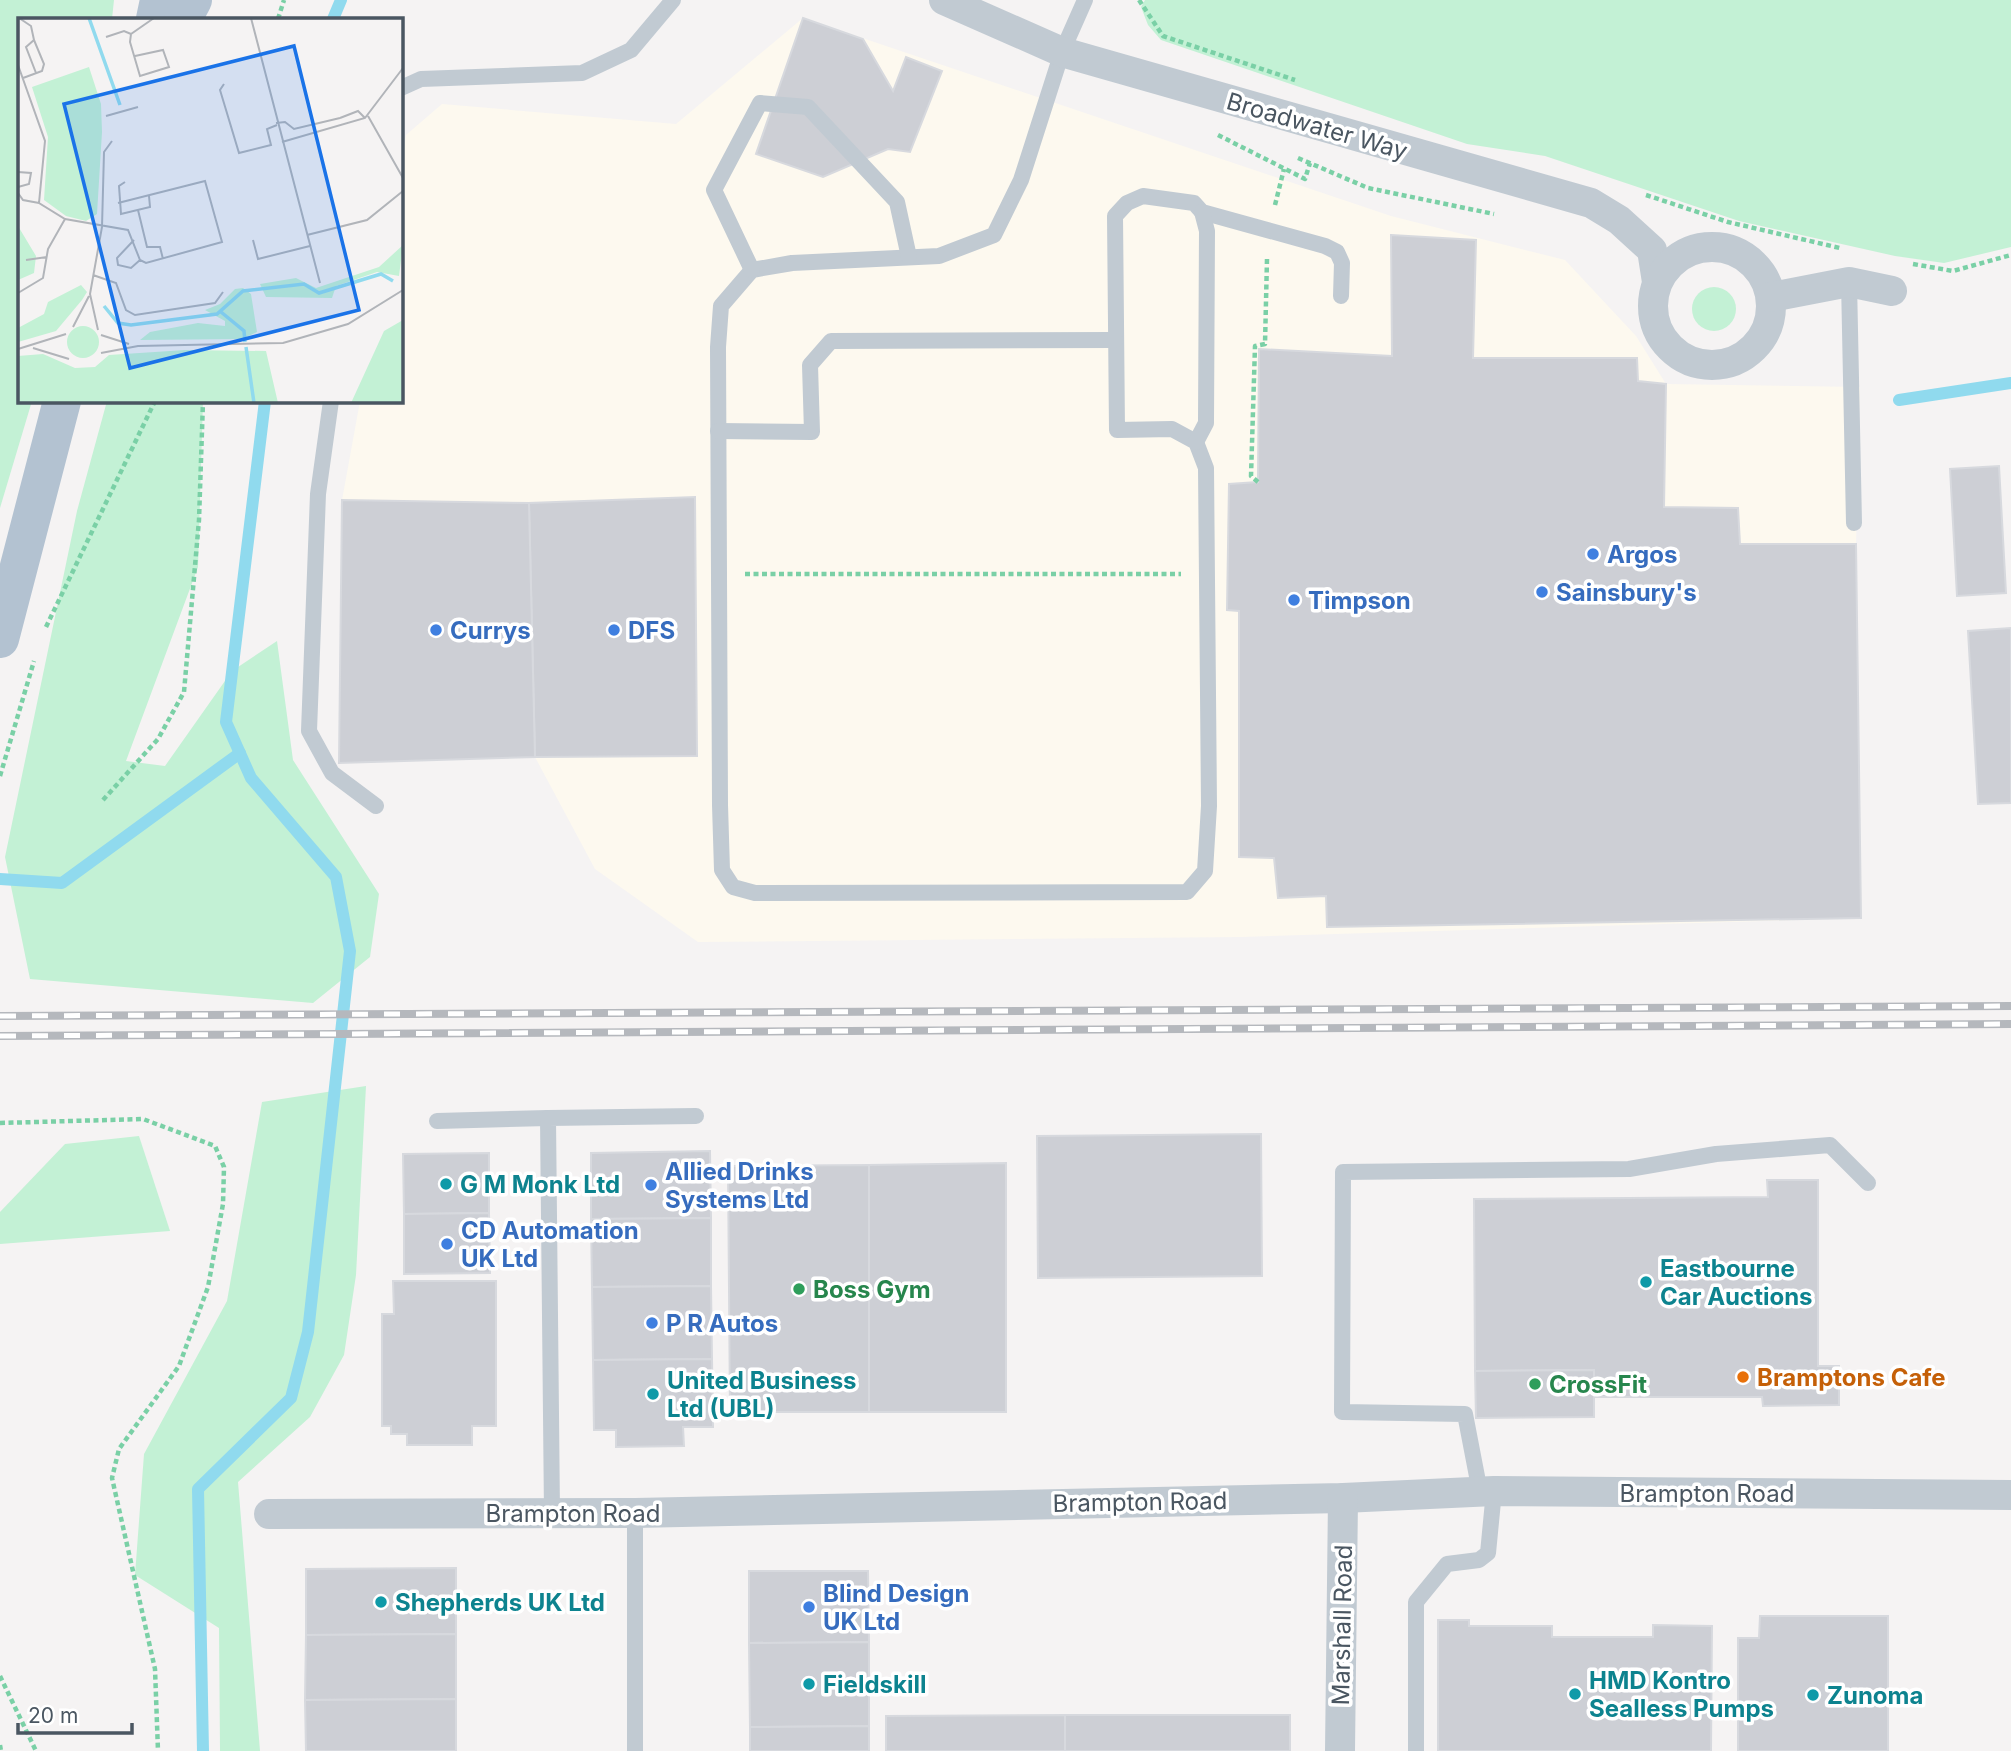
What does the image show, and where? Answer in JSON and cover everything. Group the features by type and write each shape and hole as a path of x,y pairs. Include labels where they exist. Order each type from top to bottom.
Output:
{"main road":[{"path":"155,18 159,0"},
{"path":"183,18 192,0"},
{"path":"0,639 62,402"}],"street":[{"name":"Broadwater Way","path":"944,0 1062,52 1591,203 1619,220 1653,250 1657,282 1652,300 1653,318 1659,335 1671,350 1686,360 1703,365 1722,365 1740,359 1754,348 1765,333 1771,315 1771,297"},
{"path":"1657,282 1667,266 1682,254 1700,247 1719,246 1738,252 1754,263 1765,278 1771,297 1849,282 1892,291"},
{"name":"Brampton Road","path":"269,1514 635,1513 1343,1498 1487,1491 2011,1495"},
{"name":"Marshall Road","path":"1340,1751 1343,1498"}],"lane":[{"path":"402,88 421,79 582,73 631,50 673,0"},
{"path":"1085,0 1062,52 1020,180 994,235 939,256 792,263 752,270 721,306 718,718 722,870 733,887 755,893 1187,892 1205,871 1209,806 1206,468 1196,442 1172,429 1117,430 1115,216 1127,203 1143,195 1194,203 1202,212 1207,231 1206,423 1196,442"},
{"path":"752,270 714,190 760,103 808,107 897,202 909,257"},
{"path":"1202,212 1337,252 1342,263 1341,296"},
{"path":"1849,282 1854,523"},
{"path":"718,431 812,432 810,365 831,341 1115,340"},
{"path":"331,402 318,494 309,731 332,773 376,806"},
{"path":"437,1121 696,1116"},
{"path":"548,1118 552,1513"},
{"path":"1416,1751 1416,1602 1447,1564 1479,1560 1488,1553 1487,1491 1465,1415 1342,1412 1343,1172 1629,1169 1716,1154 1830,1145 1868,1183"},
{"path":"635,1513 635,1751"}],"path":[{"path":"278,18 284,0"},
{"path":"1217,126 1213,132 1305,179 1310,163"},
{"path":"1287,152 1368,188 1503,216"},
{"path":"1258,482 1251,476 1255,346 1265,344 1268,230 1284,169"},
{"path":"1917,265 1954,271 2011,254"},
{"path":"44,630 155,402"},
{"path":"103,800 159,739 184,692 199,520 203,402"},
{"path":"719,574 1208,574"},
{"path":"0,776 36,657"},
{"path":"0,1123 143,1119 215,1146 224,1167 223,1204 208,1287 179,1366 118,1449 113,1478 155,1670 159,1751"},
{"path":"0,1676 36,1751"},
{"path":"0,1745 1,1751"}],"shaded area":[{"path":"803,18 1391,216 1565,260 1636,336 1666,384 1860,387 1856,544 1861,918 1241,937 698,942 595,869 535,757 339,763 342,500 360,402 402,402 402,161 406,135 442,104 676,124"}],"green space":[{"path":"0,0 114,0 112,18 18,18 18,402 32,402 0,508"},
{"path":"1145,0 2011,0 2011,247 1944,263 1895,256 1739,221 1545,156 1467,144 1161,40 1148,25 1141,7"},
{"path":"1714,287 1730,293 1736,309 1730,325 1714,331 1698,325 1692,309 1698,293"},
{"path":"107,402 203,402 198,567 126,761 165,766 232,671 277,641 293,760 379,894 370,957 313,1003 30,979 5,857 77,511"},
{"path":"366,1086 356,1275 344,1355 310,1417 238,1482 260,1751 220,1751 219,1628 135,1575 144,1454 227,1301 262,1102"},
{"path":"139,1136 170,1231 0,1244 0,1212 65,1144"}],"building":[{"path":"803,18 863,39 893,91 906,57 942,71 910,152 888,149 823,177 756,154"},
{"name":"Sainsbury's","path":"1391,235 1476,240 1473,358 1637,358 1638,381 1666,384 1664,507 1738,508 1740,544 1856,544 1861,918 1327,927 1326,896 1278,898 1274,858 1239,857 1239,611 1227,610 1229,484 1258,482 1259,349 1392,356"},
{"path":"1999,466 2006,593 1957,596 1950,469"},
{"name":"DFS","path":"695,497 697,756 535,757 529,503"},
{"name":"Currys","path":"342,500 529,503 535,757 339,763"},
{"path":"2011,628 2011,803 1978,804 1968,631"},
{"path":"1261,1134 1262,1276 1038,1278 1037,1136"},
{"name":"Allied Drinks Systems Ltd","path":"710,1151 711,1218 591,1219 591,1153"},
{"name":"G M Monk Ltd","path":"489,1153 489,1213 404,1214 403,1154"},
{"path":"1006,1163 1006,1412 869,1412 869,1165"},
{"name":"Boss Gym","path":"869,1165 869,1412 730,1412 728,1166"},
{"name":"Eastbourne Car Auctions","path":"1767,1180 1818,1180 1818,1366 1839,1366 1839,1405 1763,1406 1762,1397 1594,1397 1594,1370 1475,1371 1474,1199 1768,1197"},
{"name":"CD Automation UK Ltd","path":"489,1213 490,1273 404,1274 404,1214"},
{"path":"711,1218 711,1286 592,1287 591,1219"},
{"path":"393,1281 496,1281 496,1426 472,1426 472,1445 407,1445 407,1434 391,1434 391,1426 382,1426 382,1314 394,1314"},
{"name":"P R Autos","path":"711,1286 712,1359 593,1360 592,1287"},
{"name":"United Business Ltd (UBL)","path":"712,1359 713,1427 683,1427 684,1446 616,1447 616,1430 594,1430 593,1360"},
{"name":"CrossFit","path":"1594,1370 1594,1417 1476,1418 1475,1371"},
{"name":"Shepherds UK Ltd","path":"456,1568 456,1634 306,1635 306,1569"},
{"name":"Blind Design UK Ltd","path":"749,1571 868,1571 869,1642 749,1643"},
{"name":"Zunoma","path":"1760,1616 1888,1616 1888,1751 1738,1751 1738,1638 1759,1638"},
{"name":"HMD Kontro Sealless Pumps","path":"1438,1620 1469,1620 1469,1626 1552,1626 1552,1637 1653,1637 1653,1625 1712,1626 1711,1751 1438,1751"},
{"path":"456,1634 456,1699 305,1700 306,1635"},
{"name":"Fieldskill","path":"869,1642 869,1726 750,1727 749,1643"},
{"path":"456,1699 456,1751 306,1751 305,1700"},
{"path":"1065,1715 1290,1715 1290,1751 1065,1751"},
{"path":"1065,1715 1065,1751 886,1751 886,1716"},
{"path":"869,1726 869,1751 750,1751 750,1727"}],"waterway":[{"path":"333,18 341,0"},
{"path":"1899,400 2011,383"},
{"path":"203,1751 198,1489 291,1398 308,1332 350,951 336,877 251,778 226,722 265,402"},
{"path":"0,879 62,883 240,753"}],"railway":[{"path":"0,1016 2011,1006"},
{"path":"0,1036 2011,1024"}],"place":[{"name":"Argos","path":"1593,554"},
{"name":"Sainsbury's","path":"1542,592"},
{"name":"Timpson","path":"1294,600"},
{"name":"Currys","path":"436,630"},
{"name":"DFS","path":"614,630"},
{"name":"G M Monk Ltd","path":"446,1184"},
{"name":"Allied Drinks Systems Ltd","path":"651,1185"},
{"name":"CD Automation UK Ltd","path":"447,1244"},
{"name":"Eastbourne Car Auctions","path":"1646,1282"},
{"name":"Boss Gym","path":"799,1289"},
{"name":"P R Autos","path":"652,1323"},
{"name":"Bramptons Cafe","path":"1743,1377"},
{"name":"CrossFit","path":"1535,1384"},
{"name":"United Business Ltd (UBL)","path":"653,1394"},
{"name":"Shepherds UK Ltd","path":"381,1602"},
{"name":"Blind Design UK Ltd","path":"809,1607"},
{"name":"Fieldskill","path":"809,1684"},
{"name":"HMD Kontro Sealless Pumps","path":"1575,1694"},
{"name":"Zunoma","path":"1813,1695"}]}
